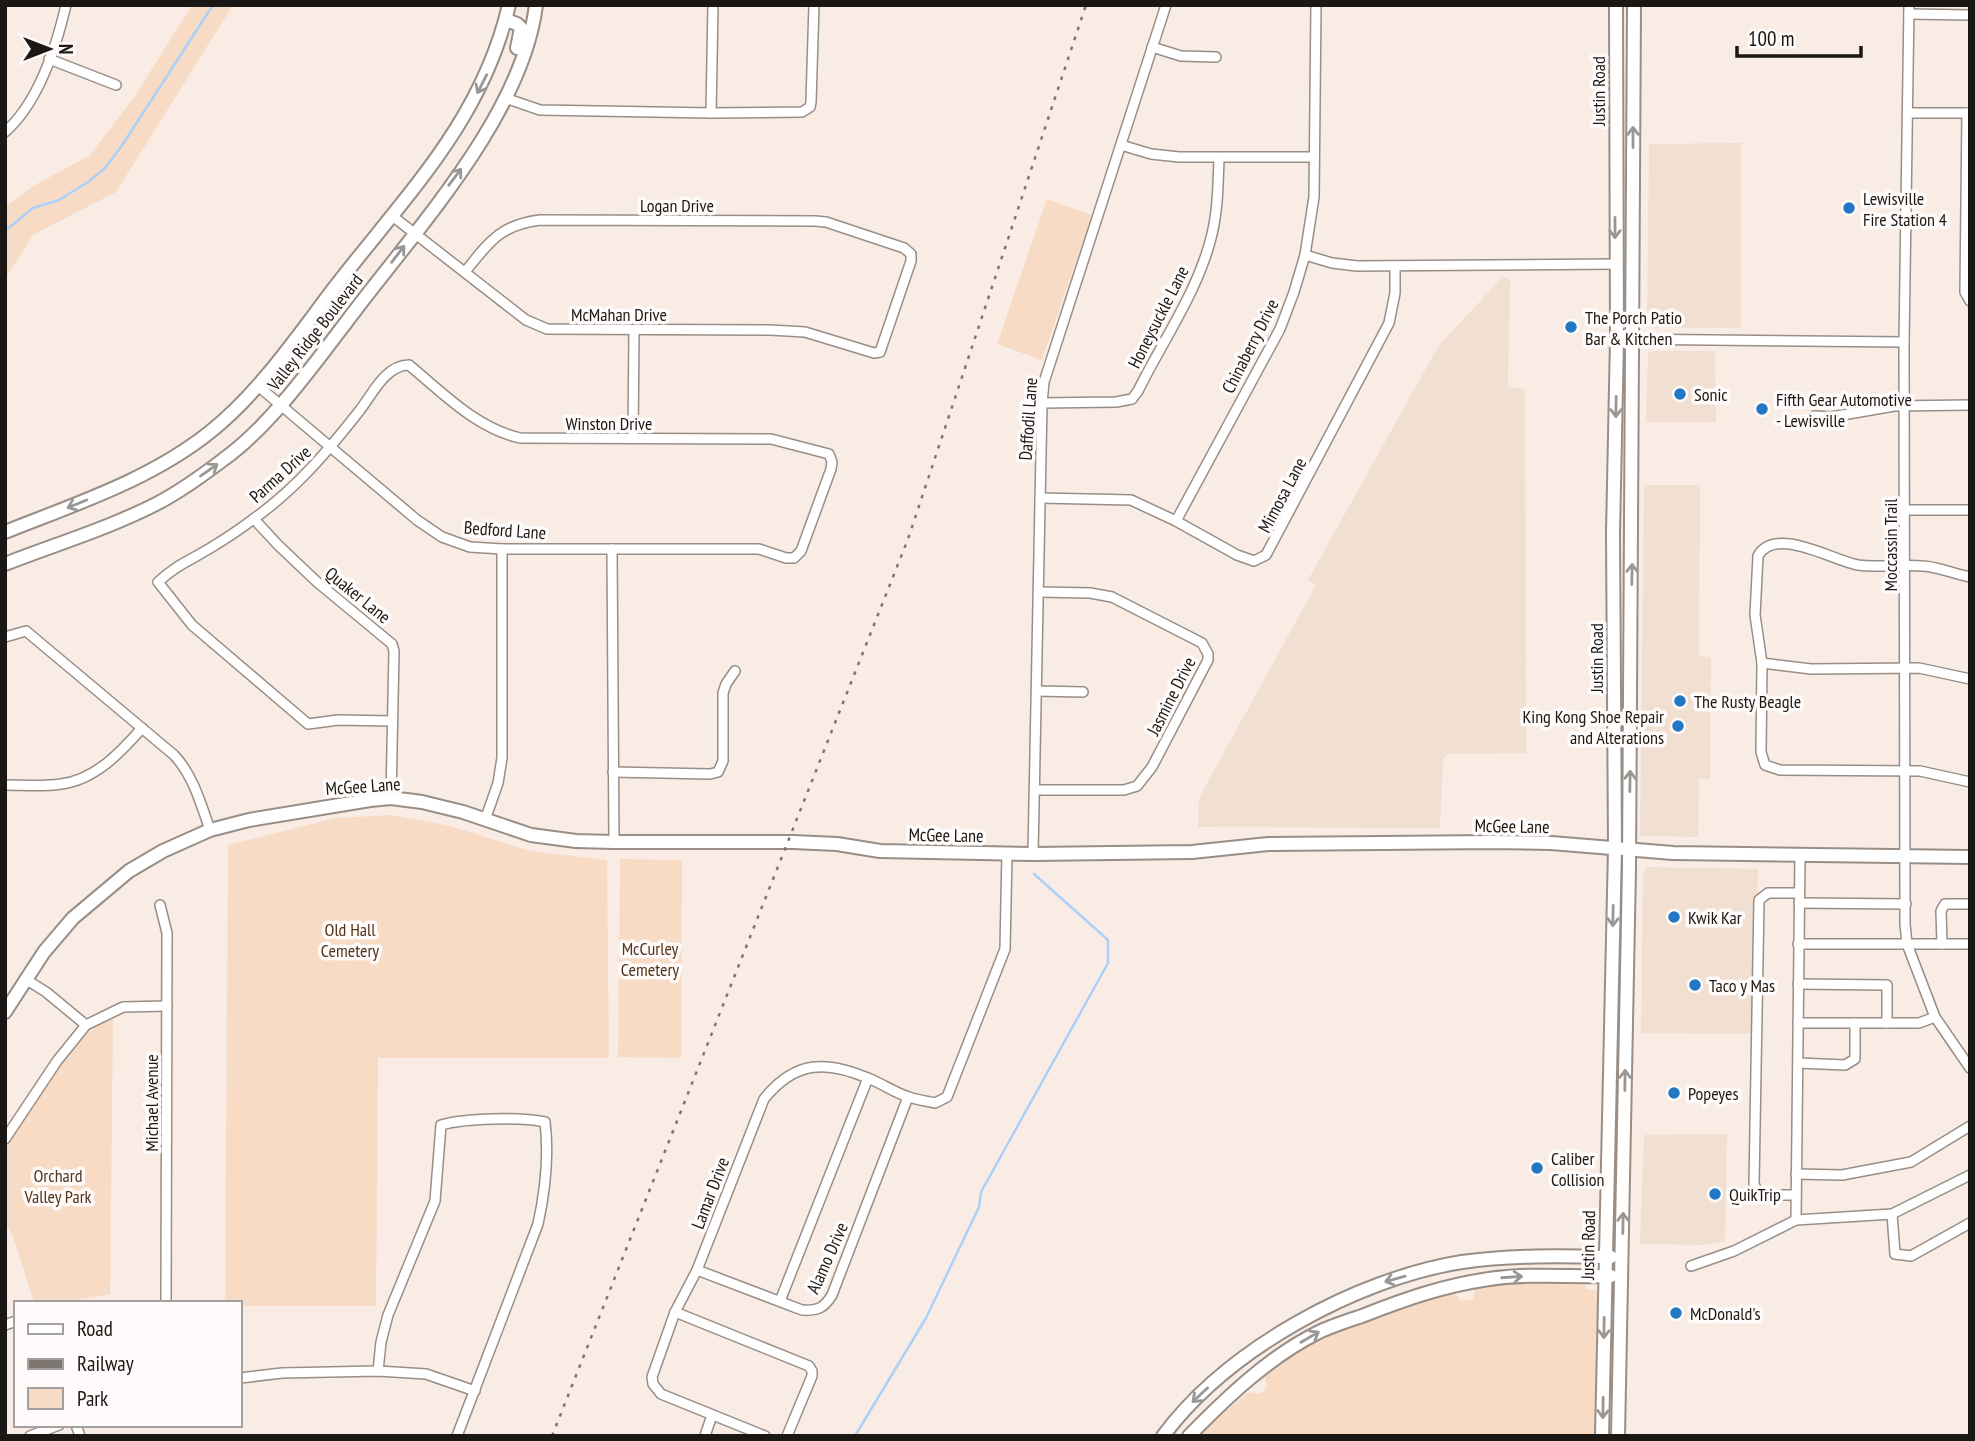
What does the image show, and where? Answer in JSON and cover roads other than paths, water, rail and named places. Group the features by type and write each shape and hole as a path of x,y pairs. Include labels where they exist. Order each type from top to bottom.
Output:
{"main road":[{"name":"Valley Ridge Boulevard","path":"5,532 84,501 158,467 211,431 258,386 459,126 487,74 509,5"},
{"name":"Valley Ridge Boulevard","path":"5,564 158,503 227,457 256,432 415,232 480,143 505,98 522,59 536,5"},
{"name":"Justin Road","path":"1602,1436 1615,848 1616,5"},
{"name":"Justin Road","path":"1618,1436 1632,610 1634,5"},
{"path":"506,20 517,24 521,32 512,65 513,79"},
{"path":"1615,39 1633,36"},
{"path":"1615,192 1633,192"},
{"path":"1614,609 1632,610"},
{"name":"McGee Lane","path":"5,1012 44,952 73,918 102,892 163,851 211,830 273,815 391,798 434,804 552,839 614,842 793,842 837,844 880,851 1033,854 1192,852 1296,843 1530,843 1800,855 1970,858"},
{"path":"1163,1436 1178,1415 1279,1332 1381,1283 1461,1262 1537,1255 1622,1257"},
{"path":"1461,1262 1468,1283"},
{"path":"1189,1436 1214,1410 1285,1352 1317,1333 1422,1293 1490,1279 1539,1275 1622,1276"},
{"path":"1243,1359 1254,1376"}],"street":[{"path":"5,132 18,120 38,86 66,5"},
{"path":"711,113 713,5"},
{"path":"505,98 540,110 711,113 794,113 806,110 811,102 814,5"},
{"name":"Daffodil Lane","path":"1033,854 1042,404 1047,370 1166,5"},
{"name":"Chinaberry Drive","path":"1176,521 1280,329 1305,255 1314,197 1316,5"},
{"path":"1909,10 1970,15"},
{"name":"Moccassin Trail","path":"1909,10 1904,342 1905,857 1908,944 1919,981 1935,1017 1970,1068"},
{"path":"1152,47 1181,56 1216,57"},
{"path":"48,60 116,85"},
{"path":"1909,113 1968,113 1965,292 1970,300"},
{"path":"1121,145 1151,154 1219,158 1314,158"},
{"name":"Honeysuckle Lane","path":"1042,404 1116,402 1132,399 1138,391 1188,299 1204,261 1216,216 1219,158"},
{"name":"McMahan Drive","path":"391,215 526,320 547,329 805,332 868,352 880,352"},
{"name":"Logan Drive","path":"465,272 499,233 523,222 826,222 904,248 911,254 911,261 880,352"},
{"path":"1305,255 1332,263 1357,266 1616,264"},
{"name":"Mimosa Lane","path":"1040,498 1131,500 1237,555 1254,561 1266,555 1389,323 1395,293 1395,266"},
{"path":"633,438 634,330"},
{"path":"1617,339 1904,342"},
{"name":"Winston Drive","path":"402,365 409,365 475,419 512,436 540,439 771,439 829,454 832,462 801,551"},
{"name":"Parma Drive","path":"392,721 338,720 308,724 192,625 158,582 174,568 254,519 298,483 331,447 395,366 402,365"},
{"name":"Bedford Lane","path":"258,386 417,520 442,537 470,547 759,550 786,558 794,558 801,551"},
{"path":"1814,416 1831,417 1905,406 1970,405"},
{"path":"1905,510 1970,510"},
{"name":"Quaker Lane","path":"254,519 317,582 392,644 391,798"},
{"path":"1970,578 1934,567 1857,565 1812,548 1771,544 1762,549 1758,556 1755,615 1762,663 1761,752 1765,765 1780,770 1933,773 1970,782"},
{"path":"485,820 498,783 502,758 502,549"},
{"path":"612,550 614,842"},
{"name":"Jasmine Drive","path":"1035,790 1125,790 1137,786 1152,767 1208,660 1202,643 1124,601 1090,593 1039,592"},
{"path":"5,637 26,631 142,728 184,767 211,830"},
{"path":"1762,663 1811,668 1906,667 1970,679"},
{"path":"613,772 718,772 723,761 723,692 735,671"},
{"path":"1037,691 1083,692"},
{"path":"5,785 60,785 82,777 120,754 142,728"},
{"name":"Lamar Drive","path":"765,1436 661,1394 653,1384 653,1368 697,1270 764,1099 776,1084 809,1067 822,1065 868,1078 908,1097 935,1104 947,1097 1005,949 1007,853"},
{"path":"1796,1220 1800,855"},
{"path":"1796,1195 1759,1195 1754,1184 1759,900 1768,893 1799,898 1906,904"},
{"path":"1942,944 1941,911 1945,904 1970,904"},
{"name":"Michael Avenue","path":"160,905 167,933 166,1301"},
{"path":"1798,944 1970,944"},
{"path":"27,979 86,1025"},
{"path":"1798,984 1887,985 1887,1023"},
{"path":"5,1139 57,1062 86,1025 124,1007 167,1006"},
{"path":"1798,1023 1919,1023 1935,1017"},
{"path":"1798,1063 1845,1065 1855,1059 1855,1023"},
{"path":"780,1301 868,1078"},
{"name":"Alamo Drive","path":"697,1270 802,1310 814,1311 825,1307 908,1097"},
{"path":"378,1371 388,1315 435,1201 441,1125 453,1122 532,1119 545,1122 547,1139 544,1199 538,1224 457,1436"},
{"path":"1796,1174 1842,1175 1910,1161 1970,1126"},
{"path":"1691,1266 1734,1251 1796,1220 1892,1214 1970,1175"},
{"path":"1892,1214 1895,1254 1911,1256 1970,1223"},
{"path":"676,1312 809,1366 812,1371 787,1436"},
{"path":"242,1378 282,1373 378,1371 426,1374 475,1391"},
{"path":"705,1436 712,1415"},
{"path":"30,1436 54,1427"}],"waterway":[{"path":"5,231 33,208 59,200 104,169 213,5"},
{"path":"855,1436 926,1318 979,1207 981,1192 1108,963 1108,940 1034,874"}],"railway":[{"path":"552,1436 908,539 1086,5"}],"place":[{"name":"Lewisville Fire Station 4","path":"1849,208"},
{"name":"The Porch Patio Bar & Kitchen","path":"1571,327"},
{"name":"Sonic","path":"1680,394"},
{"name":"Fifth Gear Automotive - Lewisville","path":"1762,409"},
{"name":"The Rusty Beagle","path":"1680,701"},
{"name":"King Kong Shoe Repair and Alterations","path":"1678,726"},
{"name":"Kwik Kar","path":"1674,917"},
{"name":"Taco y Mas","path":"1695,985"},
{"name":"Popeyes","path":"1674,1093"},
{"name":"Caliber Collision","path":"1537,1168"},
{"name":"QuikTrip","path":"1715,1194"},
{"name":"McDonald's","path":"1676,1313"}],"park label":[{"name":"Old Hall Cemetery","path":"350,939"},
{"name":"McCurley Cemetery","path":"650,958"},
{"name":"Orchard Valley Park","path":"58,1185"}]}
